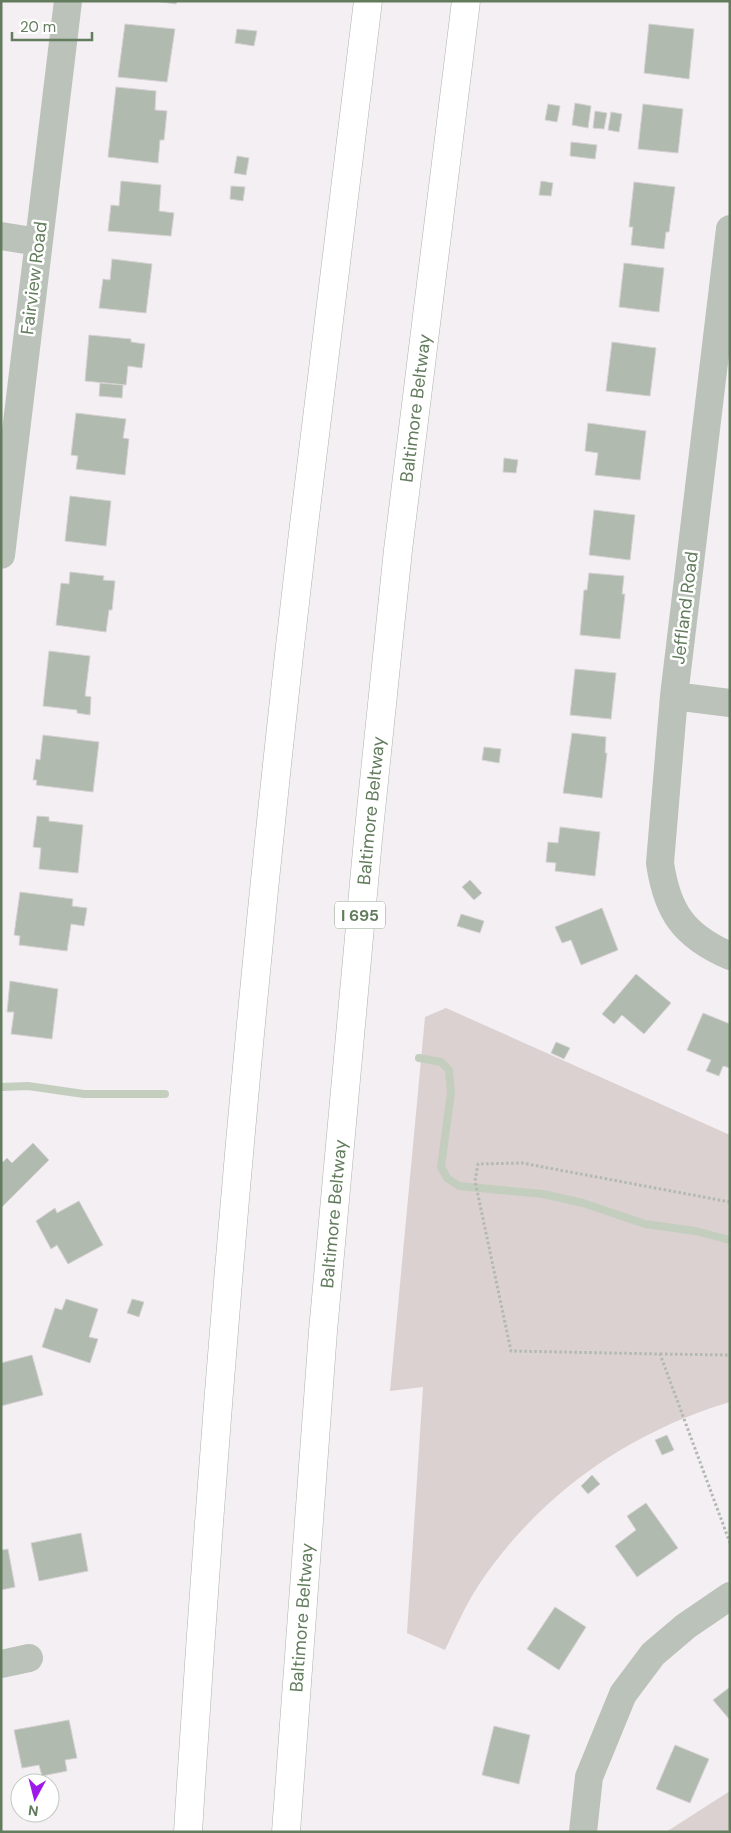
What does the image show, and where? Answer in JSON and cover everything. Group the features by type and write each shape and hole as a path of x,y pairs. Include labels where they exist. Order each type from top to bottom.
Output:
{"highway":[{"path":"188,1832 210,1513 270,835 302,535 368,1"},
{"name":"Baltimore Beltway","path":"286,1832 321,1350 367,849 398,550 466,1"}],"street":[{"name":"Fairview Road","path":"1,555 68,1"},
{"name":"Jeffland Road","path":"730,229 721,374 674,696 660,863 664,890 673,912 692,935 730,956"},
{"path":"1,236 38,242"},
{"path":"674,696 730,703"},
{"path":"583,1832 589,1777 623,1694 653,1654 686,1626 730,1596"},
{"path":"1,1664 29,1658"}],"path":[{"path":"730,1202 522,1163 478,1164 475,1181 478,1203 511,1351 730,1355"},
{"path":"660,1354 677,1404 730,1542"}],"shaded area":[{"path":"446,1008 730,1135 730,1402 657,1430 622,1449 590,1470 559,1495 530,1521 480,1583 445,1650 407,1633 423,1387 390,1391 425,1017"},
{"path":"730,1791 730,1832 666,1832"}],"building":[{"path":"154,1 177,1 176,4"},
{"path":"125,24 175,29 167,82 118,77"},
{"path":"649,24 694,29 689,79 644,73"},
{"path":"237,29 257,31 254,46 235,43"},
{"path":"116,87 156,91 155,110 167,111 164,140 160,140 158,163 108,157"},
{"path":"575,103 591,106 588,128 572,125"},
{"path":"548,104 560,106 557,122 545,120"},
{"path":"643,104 683,109 678,153 638,149"},
{"path":"595,111 607,113 604,129 593,128"},
{"path":"611,112 622,114 619,132 608,130"},
{"path":"571,142 597,145 595,159 570,156"},
{"path":"237,156 249,158 246,175 234,173"},
{"path":"121,181 161,185 159,211 174,213 171,236 108,231 111,205 119,206"},
{"path":"541,181 553,183 551,196 539,195"},
{"path":"634,182 675,187 669,232 666,232 664,249 631,245 633,227 629,227"},
{"path":"231,186 245,187 243,201 230,199"},
{"path":"112,259 152,264 146,313 99,308 103,279 110,280"},
{"path":"624,263 664,268 659,312 619,307"},
{"path":"89,335 131,339 131,342 145,344 142,368 128,366 126,385 85,381"},
{"path":"612,342 656,348 650,396 606,391"},
{"path":"100,383 123,385 122,398 99,396"},
{"path":"76,413 126,419 123,438 129,439 125,475 76,469 78,456 71,455"},
{"path":"588,423 646,431 640,480 595,475 598,453 585,451"},
{"path":"504,458 518,460 516,473 503,472"},
{"path":"70,496 111,501 106,546 65,541"},
{"path":"594,510 635,515 630,560 589,555"},
{"path":"70,572 104,576 103,580 115,581 112,610 109,610 106,632 56,625 61,583 69,584"},
{"path":"589,573 624,576 622,594 625,594 620,639 580,635 584,590 587,590"},
{"path":"49,651 90,656 85,696 91,697 90,715 77,713 77,710 43,706"},
{"path":"575,669 616,673 611,719 570,715"},
{"path":"572,733 606,737 605,753 607,753 602,798 563,793"},
{"path":"43,735 99,742 93,792 36,785 37,780 33,780 36,759 40,760"},
{"path":"484,747 501,749 499,763 482,760"},
{"path":"37,816 49,817 49,821 83,825 78,873 39,869 41,848 33,847"},
{"path":"560,827 600,832 595,876 555,871 556,863 546,862 548,842 558,843"},
{"path":"470,880 482,893 474,900 462,887"},
{"path":"20,892 73,899 72,906 87,908 84,926 71,924 67,951 19,945 20,936 14,935"},
{"path":"602,908 618,950 581,965 571,940 562,943 555,927"},
{"path":"461,914 484,921 480,933 457,926"},
{"path":"636,974 671,1003 644,1034 622,1015 614,1024 602,1014"},
{"path":"10,981 58,989 52,1039 11,1034 14,1012 7,1012"},
{"path":"703,1013 730,1024 730,1068 723,1066 719,1076 706,1071 711,1060 687,1050"},
{"path":"556,1042 570,1048 564,1059 551,1053"},
{"path":"33,1143 49,1160 1,1208 1,1159 3,1162 7,1158 12,1163"},
{"path":"79,1201 103,1245 68,1264 57,1245 51,1249 36,1221 55,1208 57,1213"},
{"path":"66,1299 98,1309 89,1337 98,1339 90,1363 42,1347 55,1308 62,1310"},
{"path":"132,1299 144,1302 139,1317 127,1313"},
{"path":"32,1355 43,1395 1,1406 1,1363"},
{"path":"667,1435 674,1450 662,1455 655,1440"},
{"path":"592,1475 600,1484 588,1494 581,1486"},
{"path":"646,1503 678,1548 637,1577 615,1546 636,1530 627,1516"},
{"path":"81,1533 88,1571 39,1581 31,1543"},
{"path":"8,1549 15,1587 1,1590 1,1550"},
{"path":"555,1607 586,1627 559,1670 527,1649"},
{"path":"730,1687 730,1720 713,1700"},
{"path":"69,1720 77,1758 65,1760 67,1771 57,1773 41,1773 39,1765 22,1768 14,1730"},
{"path":"494,1726 530,1735 519,1784 482,1775"},
{"path":"675,1745 709,1759 690,1803 656,1789"}],"waterway":[{"path":"419,1058 441,1062 449,1070 451,1093 441,1167 447,1178 459,1186 543,1194 583,1203 645,1224 695,1231 730,1240"},
{"path":"1,1087 28,1086 84,1094 165,1094"}]}
